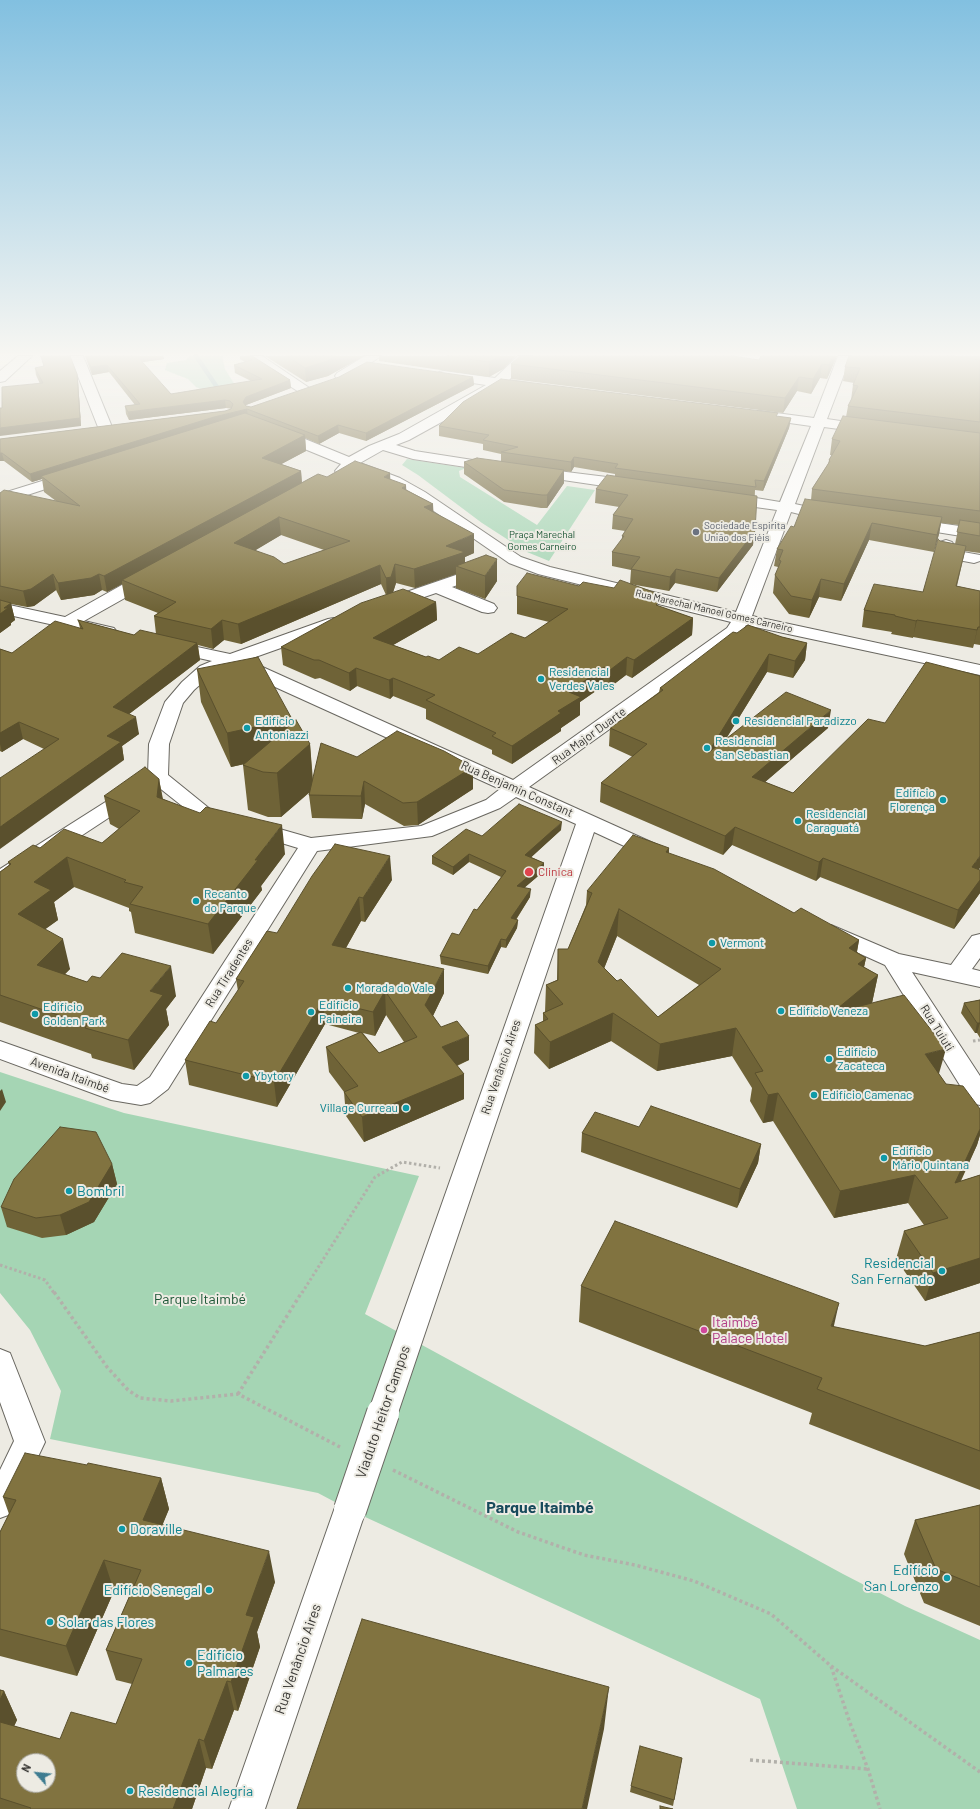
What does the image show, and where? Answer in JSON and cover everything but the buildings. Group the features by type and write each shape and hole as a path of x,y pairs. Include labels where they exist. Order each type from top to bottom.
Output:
{"street":[{"name":"Rua Marechal Manoel Gomes Carneiro","path":"296,440 334,455 348,468 395,481 420,495 515,560 544,571 742,619 980,670"},
{"path":"348,468 378,465 394,447 405,440"},
{"name":"Rua Major Duarte","path":"158,777 203,813 310,845 425,832 492,804 516,789 733,632 742,619 812,440"},
{"path":"394,447 413,455 643,487"},
{"path":"0,499 83,473"},
{"path":"714,497 816,511"},
{"path":"898,522 980,534"},
{"path":"950,530 943,553 974,558"},
{"path":"369,611 515,560"},
{"path":"48,634 163,570"},
{"path":"436,587 488,608"},
{"path":"0,608 128,637"},
{"path":"0,879 158,777 159,744 174,702 188,686 206,670 349,618"},
{"name":"Rua Benjamin Constant","path":"150,642 231,660 673,860"},
{"name":"Rua Venâncio Aires","path":"417,1314 587,821"},
{"name":"Rua Tiradentes","path":"141,1096 159,1083 310,845"},
{"path":"816,925 893,960 980,979"},
{"path":"957,974 980,941"},
{"name":"Rua Tuiuti","path":"893,960 980,1096"},
{"name":"Avenida Itaimbé","path":"0,1050 120,1093 141,1096"},
{"name":"Viaduto Heitor Campos","path":"350,1510 417,1314"},
{"path":"0,1362 30,1442 0,1503"},
{"name":"Rua Venâncio Aires","path":"247,1809 350,1510"}],"path":[{"path":"973,1041 980,1040"},
{"path":"238,1394 374,1177 402,1162 440,1168"},
{"path":"0,1265 45,1280 107,1366 128,1390 140,1398 171,1401 238,1394 342,1448"},
{"path":"388,1468 518,1532 584,1555 635,1565 694,1580 770,1614 831,1666 980,1772"},
{"path":"831,1666 850,1723 868,1769 880,1809"},
{"path":"750,1760 868,1769"}],"green space":[{"name":"Praça Marechal Gomes Carneiro","path":"407,459 466,468 459,471 460,477 537,525 567,486 595,490 549,561 527,552 482,523 418,475 402,465"},
{"name":"Parque Itaimbé","path":"0,1072 124,1113 419,1176 365,1314 843,1574 905,1606 980,1640 980,1809 797,1809 760,1699 350,1510 318,1493 50,1439 61,1391 30,1330 0,1293"}],"place":[{"name":"Sociedade Espirita União dos Fiéis","path":"696,532"},
{"name":"Residencial Verdes Vales","path":"541,679"},
{"name":"Residencial Paradizzo","path":"736,721"},
{"name":"Edifício Antoniazzi","path":"247,728"},
{"name":"Residencial San Sebastian","path":"707,748"},
{"name":"Edifício Florença","path":"943,800"},
{"name":"Residencial Caraguatá","path":"798,821"},
{"name":"Clinica","path":"529,872"},
{"name":"Recanto do Parque","path":"196,901"},
{"name":"Vermont","path":"712,943"},
{"name":"Morada do Vale","path":"348,988"},
{"name":"Edifício Veneza","path":"781,1011"},
{"name":"Edifício Paineira","path":"311,1012"},
{"name":"Edifício Golden Park","path":"35,1014"},
{"name":"Edifício Zacateca","path":"829,1059"},
{"name":"Ybytory","path":"246,1076"},
{"name":"Edifício Camenac","path":"814,1095"},
{"name":"Village Curreau","path":"406,1108"},
{"name":"Edifício Mário Quintana","path":"884,1158"},
{"name":"Bombril","path":"69,1191"},
{"name":"Residencial San Fernando","path":"942,1271"},
{"name":"Itaimbé Palace Hotel","path":"704,1330"},
{"name":"Doraville","path":"122,1529"},
{"name":"Edifício San Lorenzo","path":"947,1578"},
{"name":"Edifício Senegal","path":"209,1590"},
{"name":"Solar das Flores","path":"50,1622"},
{"name":"Edifício Palmares","path":"189,1663"},
{"name":"Residencial Alegria","path":"130,1791"}],"district":[{"name":"Parque Itaimbé","path":"540,1508"}]}
